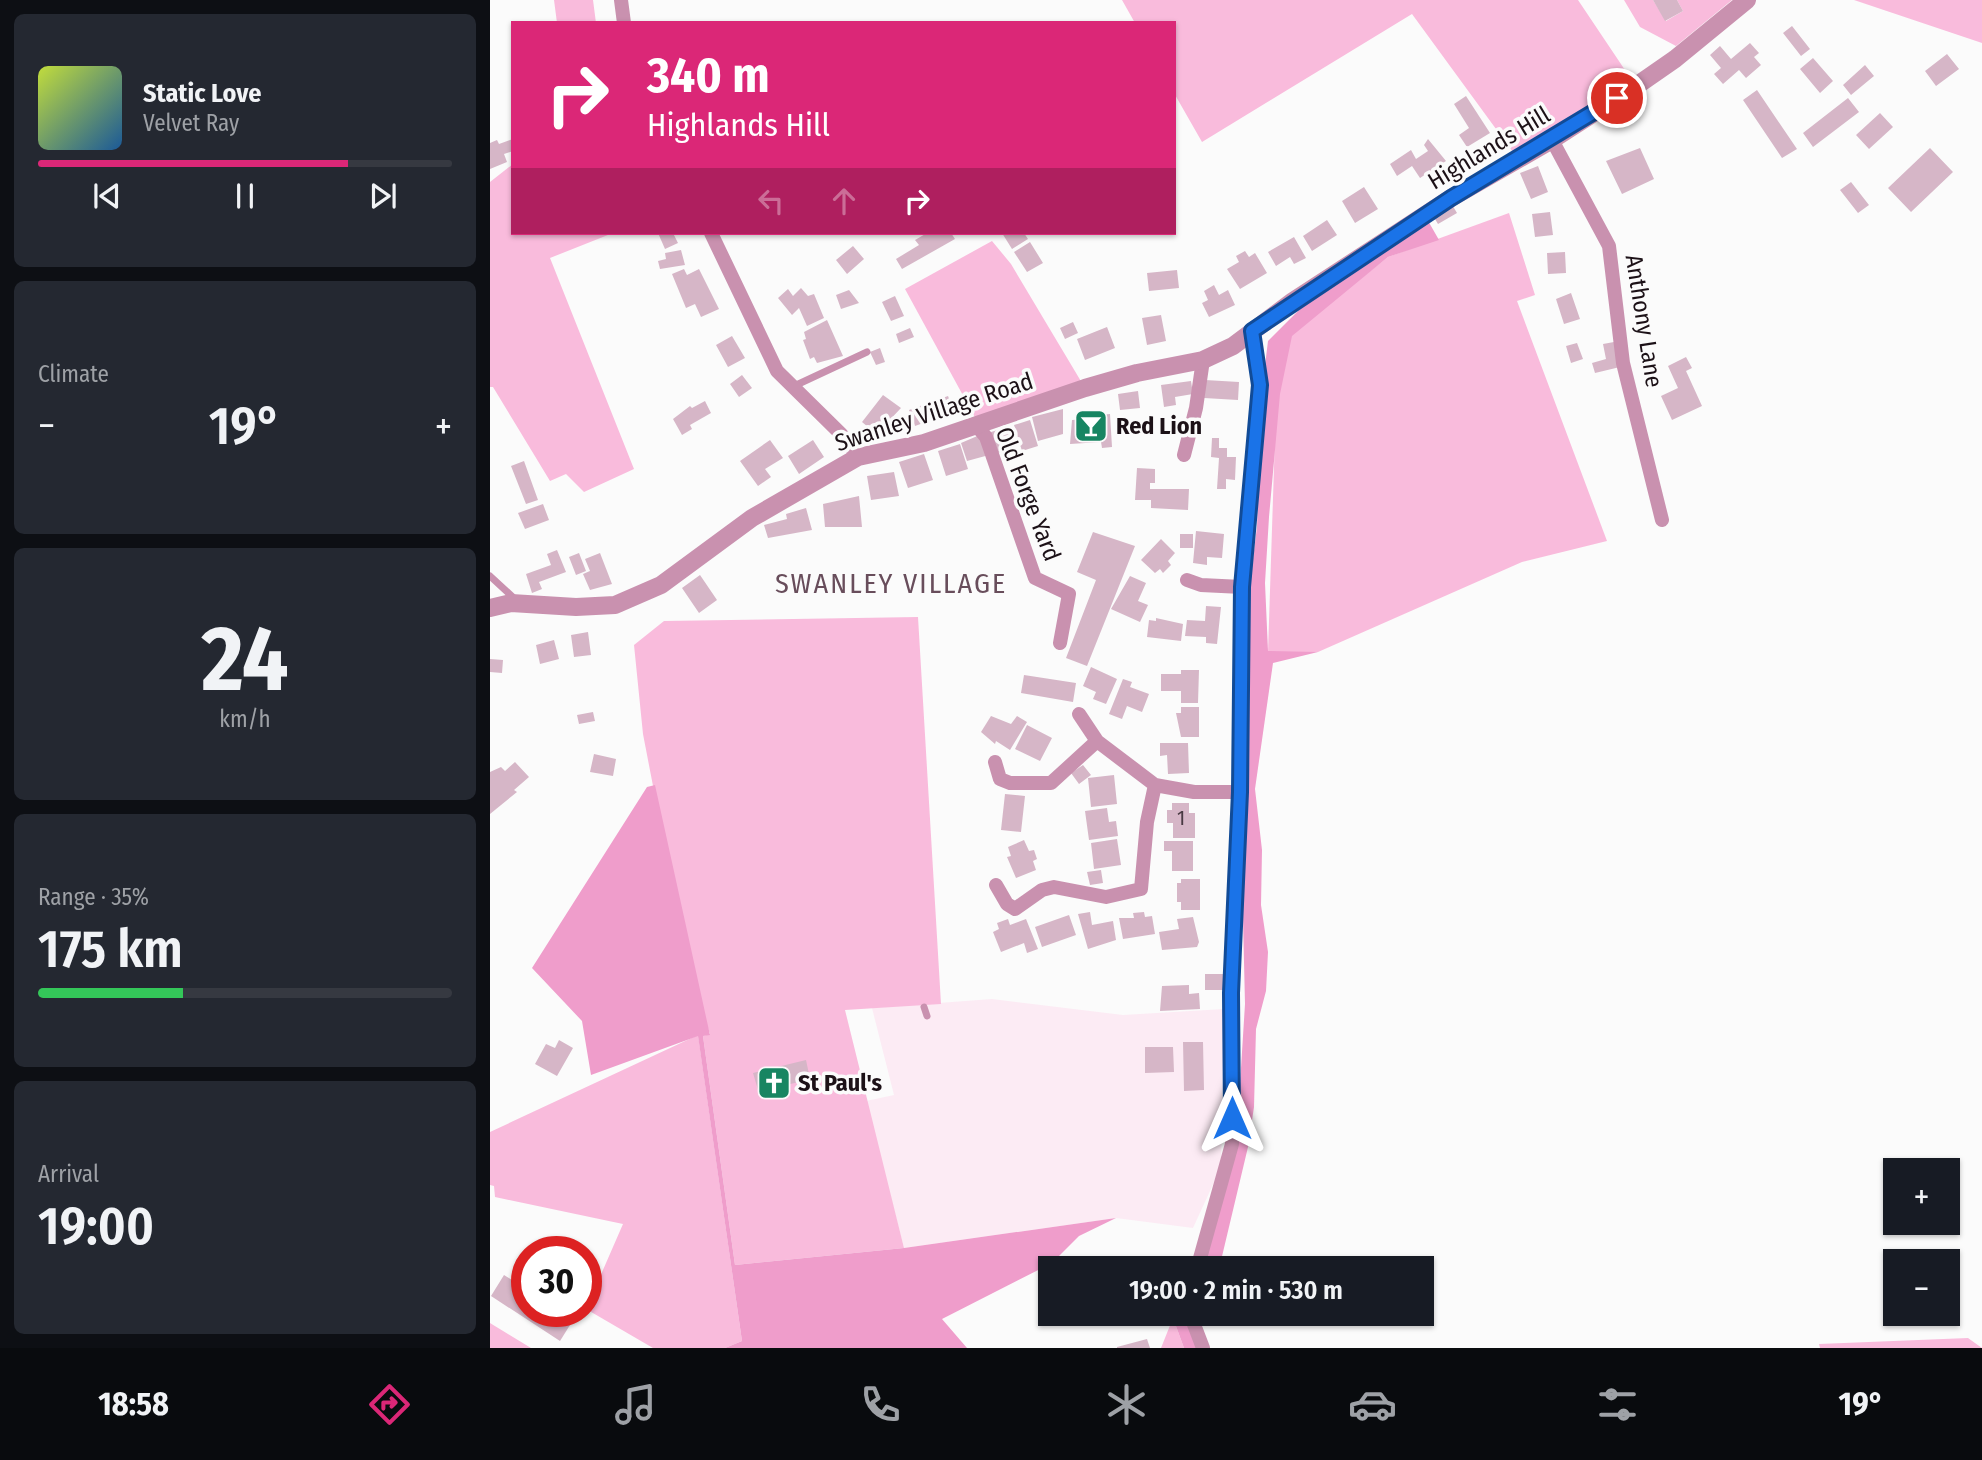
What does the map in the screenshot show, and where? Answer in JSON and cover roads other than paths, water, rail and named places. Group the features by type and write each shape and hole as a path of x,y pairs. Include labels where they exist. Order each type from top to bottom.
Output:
{"street":[{"path":"621,0 624,21"},
{"name":"Highlands Hill","path":"1252,331 1451,198 1552,140 1675,59 1747,0"},
{"name":"Anthony Lane","path":"1552,140 1609,246 1623,363 1662,520"},
{"path":"712,235 777,371 841,434 858,457"},
{"path":"1201,1256 1232,1144 1231,993 1240,792 1242,587 1260,385 1252,331"},
{"name":"Swanley Village Road","path":"490,608 520,603 576,607 615,605 661,585 752,518 858,457 924,443 975,424 1137,373 1203,360 1233,346 1252,331"},
{"path":"1184,455 1196,408 1203,360"},
{"name":"Old Forge Yard","path":"975,424 986,437 1035,578 1069,594 1060,643"},
{"path":"1187,580 1201,585 1242,587"},
{"path":"1079,714 1097,741 1155,785 1194,792 1240,792"},
{"path":"995,762 1000,779 1010,783 1051,783 1097,741"},
{"path":"996,885 1007,904 1015,909 1042,890 1054,887 1106,897 1142,889 1147,822 1155,785"},
{"path":"1195,1326 1203,1348"}],"lane":[{"path":"792,387 867,352"},
{"path":"490,576 520,603"},
{"path":"924,1007 927,1016"}],"place":[{"name":"Red Lion","path":"1091,426"},
{"name":"St Paul's","path":"774,1083"}],"district":[{"name":"SWANLEY VILLAGE","path":"891,583"}]}
